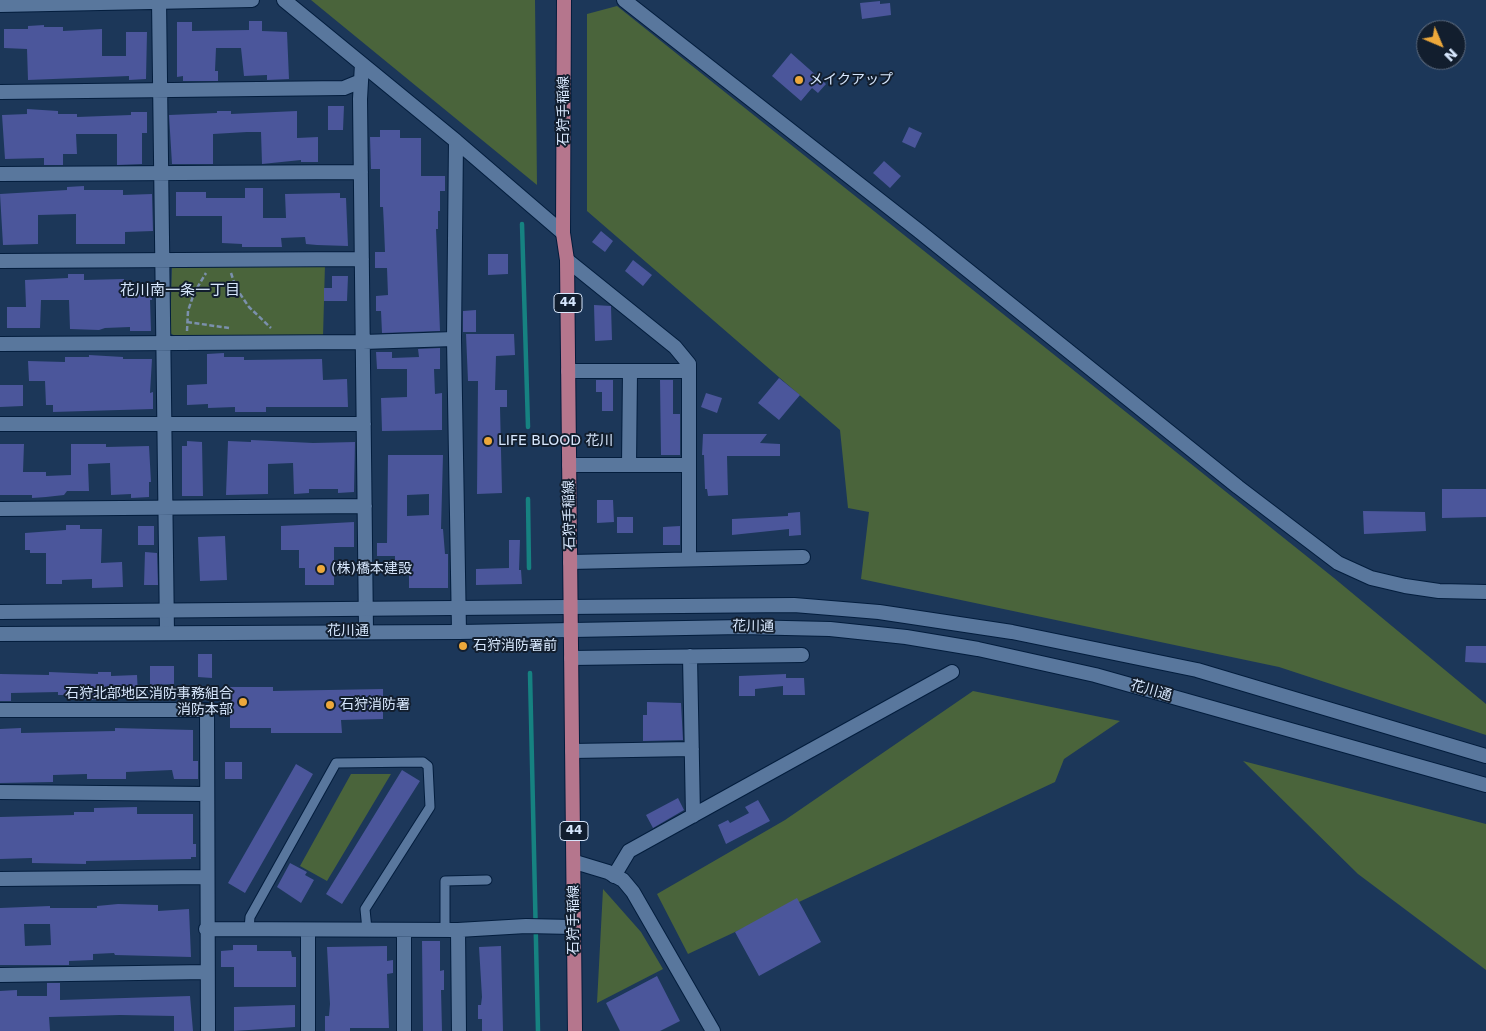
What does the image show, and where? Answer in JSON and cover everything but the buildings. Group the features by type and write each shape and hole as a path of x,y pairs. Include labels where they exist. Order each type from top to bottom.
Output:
{"main road":[{"name":"石狩手稲線","path":"564,0 563,233 567,260 575,1031"}],"street":[{"path":"0,5 252,0"},
{"path":"284,0 456,141 563,233"},
{"path":"624,0 919,231 1238,487 1338,563 1371,578 1405,586 1439,591 1486,592"},
{"path":"159,1 162,90 168,633"},
{"path":"362,64 361,172 366,631"},
{"path":"0,92 344,88 361,81"},
{"path":"456,141 454,339 459,632"},
{"path":"0,174 361,172"},
{"path":"0,260 163,258 362,259"},
{"path":"567,260 675,347 689,364 689,559"},
{"path":"0,344 363,342 454,339"},
{"path":"568,371 689,371"},
{"path":"629,465 630,372"},
{"path":"0,424 364,424"},
{"path":"569,464 689,465"},
{"path":"0,509 365,506"},
{"path":"570,562 803,557"},
{"name":"花川通","path":"0,612 794,605 878,612 947,620 1197,670 1486,756"},
{"name":"花川通","path":"0,634 570,631 742,627 830,629 915,638 978,649 1095,675 1486,785"},
{"path":"571,658 802,655"},
{"path":"690,656 692,816"},
{"path":"614,876 629,851 952,672"},
{"path":"0,710 207,710 206,929 208,1031"},
{"path":"572,751 692,749"},
{"path":"0,792 207,794"},
{"path":"574,862 623,880 633,892 713,1031"},
{"path":"0,878 206,877"},
{"path":"206,929 452,930 526,926 573,927"},
{"path":"308,930 308,1031"},
{"path":"404,930 404,1031"},
{"path":"452,930 459,1031"},
{"path":"0,975 207,972"}],"lane":[{"path":"249,929 250,917 336,763 423,762 428,766 430,807 365,909 367,930"},
{"path":"452,930 445,881 487,880"}],"path":[{"path":"228,259 236,288 249,307 276,332 276,342"},
{"path":"187,336 187,322 194,293 206,272 215,273"},
{"path":"223,274 232,275"},
{"path":"187,322 232,328"},
{"path":"262,328 270,328"}],"green space":[{"path":"311,0 535,0 537,185"},
{"path":"617,6 1334,578 1486,704 1486,735 1279,667 861,579 869,512 848,508 840,430 587,211 587,14"},
{"path":"325,264 323,337 175,336 170,333 172,266"},
{"path":"973,691 1120,721 1064,759 1055,782 688,954 657,894 785,820"},
{"path":"1243,761 1486,824 1486,970 1358,874"},
{"path":"351,774 391,774 327,881 300,866"},
{"path":"603,889 641,932 663,969 597,1003"}],"waterway":[{"path":"522,224 528,427"},
{"path":"528,499 529,568"},
{"path":"530,673 538,1031"}],"place":[{"name":"メイクアップ","path":"799,80"},
{"name":"LIFE BLOOD 花川","path":"488,441"},
{"name":"(株)橋本建設","path":"321,569"},
{"name":"石狩消防署前","path":"463,646"},
{"name":"石狩北部地区消防事務組合 消防本部","path":"243,702"},
{"name":"石狩消防署","path":"330,705"}],"district":[{"name":"花川南一条一丁目","path":"180,291"}]}
